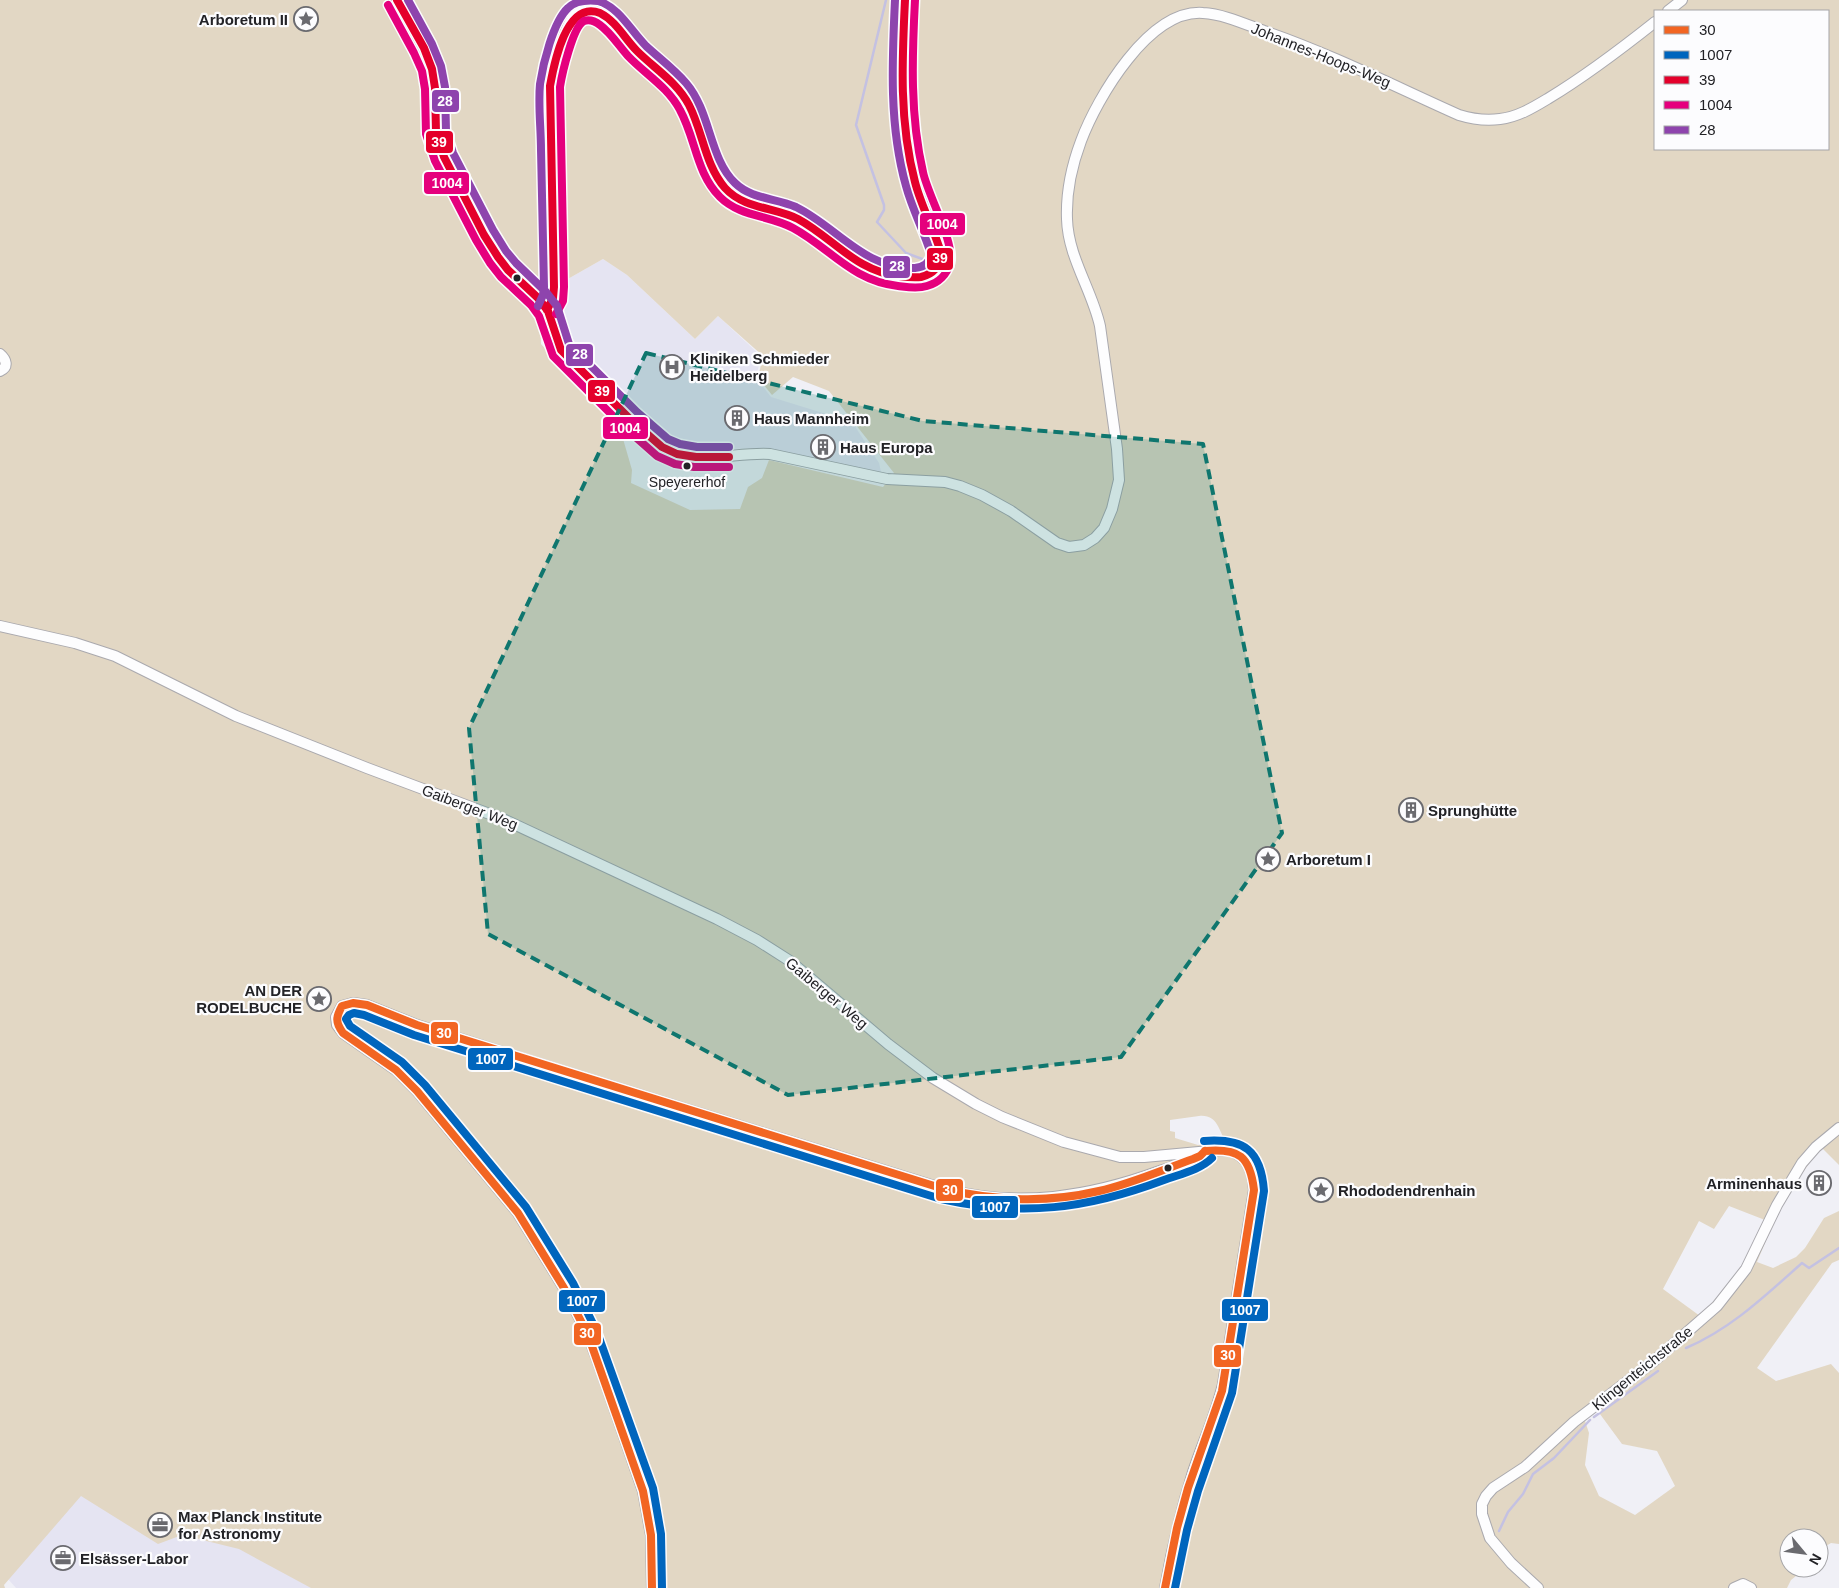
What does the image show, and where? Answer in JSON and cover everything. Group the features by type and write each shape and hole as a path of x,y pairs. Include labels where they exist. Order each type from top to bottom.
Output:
{"street":[{"path":"397,0 432,70 435,88 436,136 448,164 499,258 547,310 553,298 554,288 550,86 556,61 570,23 576,15 586,10 594,11 605,17 638,52 681,92 695,117 715,174 725,189 733,196 752,206 777,211 798,219 846,256 869,269 906,277 922,277 933,273 940,264 940,253 915,182 904,122 905,0"},
{"path":"1669,10 1682,0"},
{"name":"Johannes-Hoops-Weg","path":"547,310 552,321 556,339 564,353 630,419 658,444 677,454 708,457 770,454 887,478 954,484 982,495 1028,523 1056,543 1069,547 1084,545 1099,535 1107,521 1116,496 1119,469 1100,326 1096,307 1073,254 1067,220 1068,198 1075,162 1089,122 1118,71 1142,43 1159,28 1176,18 1197,13 1216,15 1296,42 1458,115 1484,120 1514,116 1566,88 1608,59 1654,23"},
{"path":"0,354 5,359 3,369"},
{"name":"Gaiberger Weg","path":"0,626 76,643 115,656 236,716 503,819 717,919 757,940 790,961 888,1044 933,1078 976,1104 1011,1121 1064,1142 1120,1157 1144,1157 1230,1150 1242,1157 1253,1174 1254,1190 1220,1398 1186,1496 1165,1588"},
{"path":"652,1588 651,1535 641,1484 598,1361 564,1288 513,1207 422,1096 400,1073 350,1038 339,1028 336,1016 340,1008 353,1003 367,1005 417,1025 566,1072 935,1186 978,1196 1042,1198 1090,1192 1129,1182 1200,1156 1205,1151"},
{"name":"Klingenteichstraße","path":"1538,1588 1521,1574 1490,1538 1482,1514 1482,1504 1486,1496 1493,1488 1524,1468 1581,1417 1654,1360 1720,1302 1746,1269 1777,1205 1802,1163 1816,1147 1839,1128"},
{"path":"1734,1588 1743,1584 1751,1588"}],"highlighted area":[{"path":"646,353 923,421 1203,444 1282,833 1121,1057 788,1095 488,934 469,728"}],"shaded area":[{"path":"0,0 1839,0 1839,1165 1822,1148 1793,1188 1777,1217 1757,1262 1773,1268 1796,1257 1805,1248 1824,1218 1839,1211 1839,1260 1832,1263 1757,1368 1776,1381 1831,1364 1839,1373 1839,1544 1829,1544 1829,1528 1779,1528 1779,1578 1794,1578 1787,1588 311,1588 239,1549 182,1535 158,1544 81,1496 4,1585 5,1588 0,1588","holes":["576,1 582,1 590,5 649,56 703,125 715,167 727,185 717,193 715,181 709,173 685,105 668,83 601,18 594,16 579,18 574,23 554,80 559,284 603,259 627,275 695,339 718,316 763,356 758,378 772,395 793,377 829,391 894,473 883,487 769,460 762,478 748,487 740,509 690,510 631,483 632,470 617,418 576,383 541,344 540,320 496,269 472,222 503,258 543,297 547,295 549,287 552,63 567,19 568,10 571,4","1205,1116 1214,1120 1226,1143 1198,1145 1175,1138 1175,1132 1170,1131 1170,1120","1729,1206 1765,1220 1739,1273 1700,1316 1663,1289 1699,1221 1714,1229","1597,1410 1622,1444 1657,1451 1675,1486 1635,1515 1599,1496 1585,1465 1589,1433 1585,1421"]},
{"name":"Kliniken Schmieder Heidelberg","path":"603,259 627,275 695,339 718,316 761,356 756,378 771,397 852,422 879,463 881,472 764,448 694,450 676,447 661,439 572,354 564,344 560,334 558,325 559,284"},
{"name":"Max Planck Institute for Astronomy","path":"138,1416 329,1588 16,1588 0,1570"}],"waterway":[{"path":"886,0 856,125 884,205 884,210 877,222 906,253 936,264"},
{"path":"1686,1348 1733,1321 1802,1263 1809,1268 1839,1248"},
{"path":"1594,1417 1658,1371"},
{"path":"1499,1531 1508,1512 1523,1494 1533,1474 1554,1458 1590,1420"}],"transit line":[{"name":"39","path":"397,0 424,48 432,69 435,88 436,132 444,157 484,235 498,257 548,311 561,350 630,419 662,447 677,454 696,457 729,457"},
{"name":"28","path":"408,0 432,44 441,66 445,87 446,131 453,153 506,251 557,306 569,344 637,412 668,439 680,444 697,447 729,447"},
{"name":"28","path":"538,306 544,287 540,84 546,55 558,23 571,5 586,1 598,1 612,8 646,46 686,83 701,107 726,173 741,188 756,195 796,207 811,215 852,246 881,262 897,267 915,268 926,264 931,254 909,195 901,163 894,117 893,47 895,0"},
{"name":"39","path":"547,310 553,298 554,287 550,86 564,36 578,16 588,12 600,13 606,16 637,51 678,89 694,115 718,179 733,195 750,204 798,219 870,268 884,273 910,277 926,276 933,272 938,266 941,253 918,191 906,137 903,91 905,0"},
{"name":"1004","path":"556,314 563,301 564,287 560,87 572,41 580,25 586,20 595,22 604,28 628,56 669,94 685,121 706,177 712,188 728,204 793,228 842,263 867,278 905,287 923,287 931,285 942,278 950,263 949,243 923,172 916,130 913,87 915,0"},
{"name":"1004","path":"388,5 422,71 425,89 426,134 435,161 490,263 501,277 531,305 539,316 553,356 623,426 657,456 675,464 694,467 729,467"},
{"name":"30","path":"652,1588 651,1535 643,1491 588,1335 564,1288 518,1213 417,1091 396,1070 343,1033 337,1020 342,1006 353,1003 367,1005 417,1025 944,1189 963,1193 1021,1199 1080,1195 1135,1181 1193,1159 1205,1151"},
{"name":"1007","path":"662,1588 661,1534 653,1488 597,1332 573,1283 526,1207 425,1085 402,1062 350,1026 346,1019 349,1015 354,1013 364,1015 414,1035 941,1199 971,1205 1027,1209 1081,1204 1136,1190 1183,1174 1202,1166 1212,1158"},
{"name":"1007","path":"1175,1588 1187,1530 1198,1491 1232,1393 1264,1191 1259,1165 1248,1150 1230,1142 1204,1141"},
{"name":"30","path":"1165,1588 1177,1528 1188,1488 1222,1391 1254,1190 1249,1169 1241,1157 1226,1151 1205,1151"}],"place":[{"name":"Arboretum II","path":"306,19"},
{"name":"Kliniken Schmieder Heidelberg","path":"672,367"},
{"name":"Haus Mannheim","path":"737,418"},
{"name":"Haus Europa","path":"823,447"},
{"name":"Speyererhof","path":"687,466"},
{"name":"Sprunghütte","path":"1411,810"},
{"name":"Arboretum I","path":"1268,859"},
{"name":"AN DER RODELBUCHE","path":"319,999"},
{"name":"Arminenhaus","path":"1819,1183"},
{"name":"Rhododendrenhain","path":"1321,1190"},
{"name":"Max Planck Institute for Astronomy","path":"160,1525"},
{"name":"Elsässer-Labor","path":"63,1558"}]}
